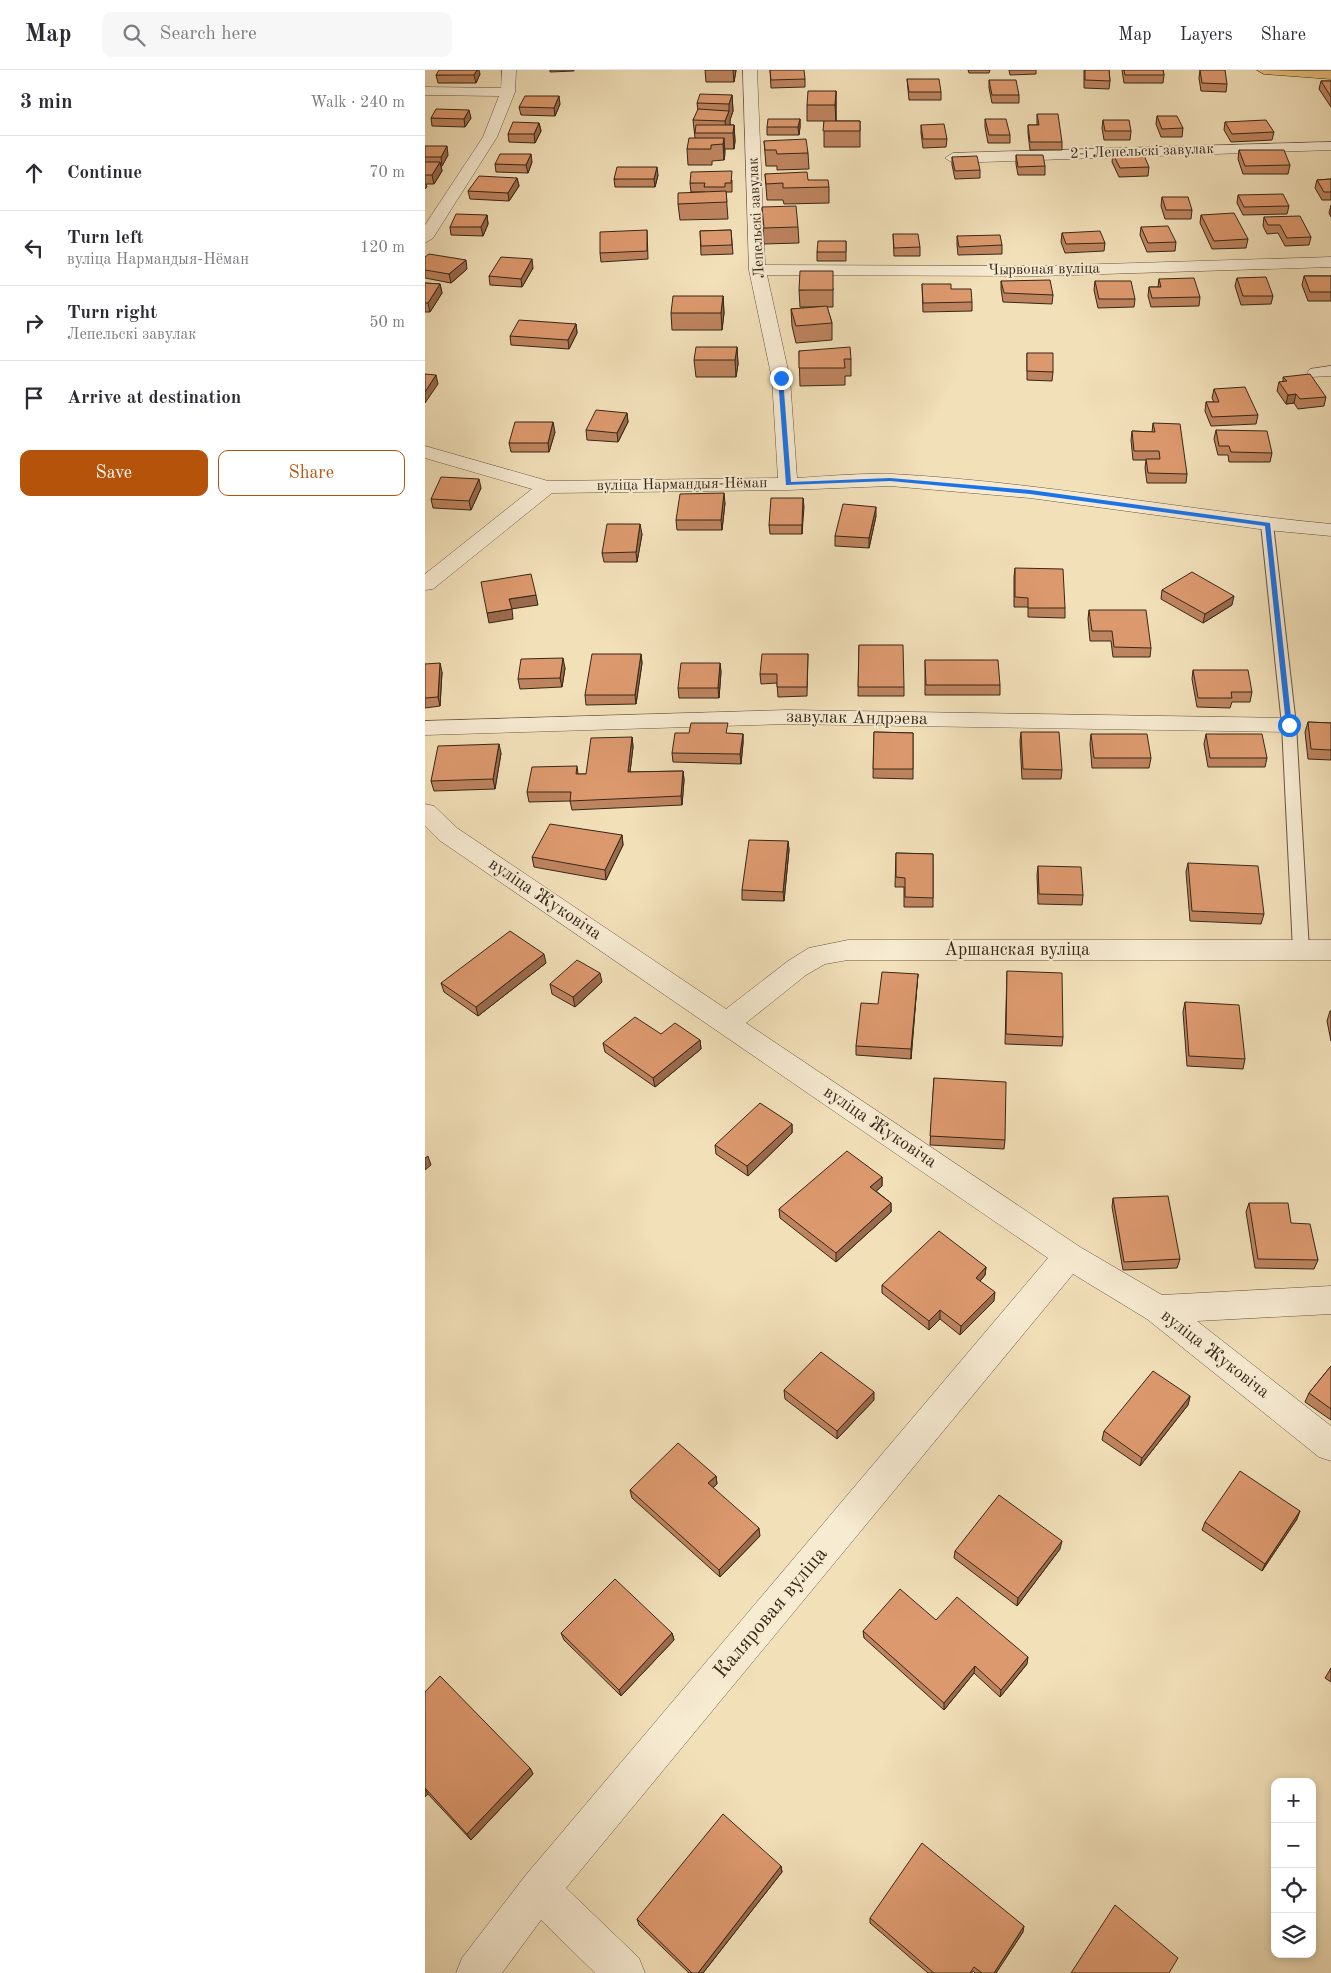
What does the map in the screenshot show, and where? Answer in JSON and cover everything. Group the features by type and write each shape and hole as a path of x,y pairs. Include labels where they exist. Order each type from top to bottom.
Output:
{"main road":[{"path":"1264,70 1331,75"}],"street":[{"path":"425,238 430,225 490,136 508,92 509,70"},
{"name":"Лепельскі завулак","path":"749,70 757,270 781,378 788,484"},
{"path":"425,91 508,92"},
{"name":"2-і Лепельскі завулак","path":"953,158 1331,146"},
{"name":"Чырвоная вуліца","path":"757,270 1039,271 1331,262"},
{"name":"вуліца Нармандыя-Нёман","path":"425,452 547,487 788,484 890,480 1030,492 1267,524 1331,530"},
{"path":"425,584 547,487"},
{"name":"завулак Андрэева","path":"425,728 787,717 1289,725"},
{"name":"вуліца Жуковіча","path":"425,812 448,834 1069,1256 1158,1309 1331,1446"},
{"name":"Аршанская вуліца","path":"727,1022 797,968 818,955 848,950 1331,950"},
{"name":"Каляровая вуліца","path":"477,1973 539,1890 1069,1256"},
{"path":"1158,1309 1331,1300"},
{"path":"539,1890 624,1973"}],"lane":[{"path":"1267,524 1289,725 1301,950"}],"building":[{"path":"439,70 477,70 474,75 436,75"},
{"path":"770,70 804,70 805,79 771,80"},
{"path":"1085,70 1109,70 1110,81 1085,80"},
{"path":"1124,70 1163,70 1164,75 1125,75"},
{"path":"1200,70 1225,70 1227,84 1202,83"},
{"path":"907,79 939,79 941,92 909,92"},
{"path":"989,80 1016,80 1019,95 992,95"},
{"path":"1321,81 1331,81 1331,97"},
{"path":"808,91 836,91 835,105 807,105"},
{"path":"700,94 732,95 729,104 697,103"},
{"path":"525,96 559,96 554,108 519,107"},
{"path":"436,109 469,110 464,119 431,118"},
{"path":"698,109 729,111 725,121 693,120"},
{"path":"1037,114 1058,114 1062,142 1030,142 1028,125 1039,125"},
{"path":"1157,116 1177,116 1183,128 1162,129"},
{"path":"768,119 800,119 798,127 767,127"},
{"path":"985,119 1006,119 1010,135 989,135"},
{"path":"1103,120 1129,120 1131,131 1105,131"},
{"path":"1266,120 1274,132 1232,134 1225,122"},
{"path":"824,121 860,121 860,131 823,131"},
{"path":"513,122 539,123 534,134 508,134"},
{"path":"944,124 947,139 923,139 921,125"},
{"path":"696,125 734,125 733,133 695,133"},
{"path":"689,138 724,138 723,144 711,145 711,149 687,149"},
{"path":"806,139 808,153 777,154 776,150 765,150 764,141"},
{"path":"425,146 447,146 441,157 425,157"},
{"path":"1239,150 1284,150 1290,165 1245,166"},
{"path":"1143,153 1149,167 1120,168 1113,154"},
{"path":"500,154 531,154 526,165 495,164"},
{"path":"1016,155 1043,155 1045,166 1018,167"},
{"path":"977,156 980,170 955,171 952,157"},
{"path":"425,162 440,162 432,175 425,175"},
{"path":"617,167 657,167 654,179 614,179"},
{"path":"732,171 731,183 725,183 725,187 704,187 705,183 690,183 691,172"},
{"path":"807,172 808,180 828,180 829,187 783,188 783,183 766,184 765,174"},
{"path":"479,176 517,178 508,193 468,191"},
{"path":"1331,179 1331,192 1324,192 1317,180"},
{"path":"726,191 727,202 678,204 678,193"},
{"path":"1283,194 1289,206 1244,207 1238,195"},
{"path":"1162,197 1188,197 1192,210 1166,210"},
{"path":"796,206 798,227 764,228 762,207"},
{"path":"1234,213 1248,239 1214,241 1201,215"},
{"path":"456,214 487,215 481,227 450,227"},
{"path":"1300,216 1311,237 1287,238 1280,225 1268,225 1264,217"},
{"path":"1168,226 1176,242 1148,243 1141,227"},
{"path":"647,230 647,251 600,253 600,232"},
{"path":"731,230 732,245 701,246 700,231"},
{"path":"1100,231 1105,243 1066,244 1062,233"},
{"path":"893,234 918,234 920,247 894,248"},
{"path":"1000,235 1002,245 959,247 957,236"},
{"path":"818,241 846,241 846,252 817,252"},
{"path":"429,254 466,260 449,274 425,270 425,257"},
{"path":"501,257 532,259 521,279 489,276"},
{"path":"800,271 833,271 833,290 799,290"},
{"path":"1304,276 1331,276 1331,292 1310,292"},
{"path":"1266,277 1273,296 1243,296 1237,278"},
{"path":"1194,278 1200,297 1152,298 1149,287 1161,287 1159,279"},
{"path":"1050,280 1053,295 1004,293 1001,281"},
{"path":"1095,281 1131,281 1135,299 1099,299"},
{"path":"425,283 440,284 428,303 425,303"},
{"path":"922,284 951,284 951,289 971,289 972,302 923,303"},
{"path":"673,296 723,296 721,313 671,313"},
{"path":"827,306 832,323 796,326 791,309"},
{"path":"519,320 576,324 568,340 510,336"},
{"path":"696,347 737,347 735,360 694,360"},
{"path":"850,347 851,359 844,359 845,368 799,368 799,351"},
{"path":"1027,353 1053,353 1053,372 1027,371"},
{"path":"425,374 436,375 425,392"},
{"path":"1310,374 1326,397 1300,399 1296,394 1288,395 1279,382 1287,381 1283,377"},
{"path":"1245,387 1258,415 1212,417 1206,402 1219,402 1214,389"},
{"path":"596,410 627,413 617,433 586,430"},
{"path":"515,422 553,422 548,443 509,443"},
{"path":"1153,423 1180,424 1187,474 1148,473 1146,459 1160,459 1159,451 1134,451 1132,431 1155,432"},
{"path":"1216,430 1267,431 1272,453 1231,452 1229,446 1219,446"},
{"path":"441,477 479,479 469,501 431,499"},
{"path":"724,493 721,520 676,520 680,494"},
{"path":"771,498 803,498 802,525 769,525"},
{"path":"843,504 876,507 869,538 835,536"},
{"path":"607,524 640,524 636,552 602,553"},
{"path":"1015,568 1063,569 1065,608 1028,608 1028,598 1015,597"},
{"path":"1192,572 1234,596 1205,614 1162,590"},
{"path":"531,574 536,595 509,599 512,609 487,613 481,582"},
{"path":"1089,610 1146,610 1151,648 1114,647 1112,631 1092,631"},
{"path":"859,645 903,645 904,687 858,687"},
{"path":"592,654 641,654 635,695 585,695"},
{"path":"762,654 808,654 807,687 777,687 777,674 760,674"},
{"path":"563,658 560,678 518,679 521,659"},
{"path":"925,660 998,660 1000,685 926,685"},
{"path":"440,663 438,697 425,698 425,664"},
{"path":"681,663 720,663 718,688 678,688"},
{"path":"1193,670 1248,670 1252,692 1231,692 1232,698 1198,698"},
{"path":"1308,722 1331,723 1331,750 1311,749"},
{"path":"691,723 728,723 726,733 743,734 740,754 672,753 675,733 689,733"},
{"path":"874,732 913,733 913,769 873,769"},
{"path":"1021,732 1059,732 1062,770 1023,769"},
{"path":"1091,734 1147,734 1151,758 1094,758"},
{"path":"1206,734 1262,734 1267,758 1210,758"},
{"path":"632,737 628,772 683,771 681,796 570,801 571,792 527,792 532,767 577,766 576,774 586,774 591,738"},
{"path":"499,744 493,779 431,781 438,746"},
{"path":"550,824 622,835 605,870 532,857"},
{"path":"749,840 788,841 783,892 742,890"},
{"path":"896,853 933,854 933,898 905,897 905,878 896,877"},
{"path":"1188,863 1258,866 1264,914 1192,911"},
{"path":"1038,866 1081,867 1083,895 1039,894"},
{"path":"510,931 544,954 476,1007 441,983"},
{"path":"577,960 600,973 573,997 550,984"},
{"path":"1007,971 1062,973 1063,1037 1006,1034"},
{"path":"882,972 918,974 911,1049 856,1046 861,1003 878,1004"},
{"path":"1185,1002 1239,1005 1245,1059 1189,1056"},
{"path":"635,1017 661,1034 675,1023 700,1040 653,1078 603,1043"},
{"path":"934,1078 1006,1082 1005,1140 930,1136"},
{"path":"760,1103 792,1124 747,1166 715,1145"},
{"path":"847,1151 882,1177 870,1187 891,1203 836,1253 779,1209"},
{"path":"1168,1196 1180,1259 1124,1262 1113,1198"},
{"path":"1249,1203 1288,1203 1291,1223 1310,1224 1318,1260 1258,1259"},
{"path":"939,1231 986,1267 976,1278 995,1292 961,1326 940,1310 929,1321 882,1285"},
{"path":"821,1352 874,1392 837,1431 784,1390"},
{"path":"1331,1366 1331,1409 1309,1393"},
{"path":"1153,1371 1190,1396 1142,1458 1104,1431"},
{"path":"678,1443 716,1476 708,1483 759,1528 719,1570 630,1490"},
{"path":"1240,1471 1300,1511 1265,1564 1205,1522"},
{"path":"999,1495 1062,1541 1018,1598 955,1551"},
{"path":"615,1579 672,1633 619,1690 561,1633"},
{"path":"900,1589 936,1620 957,1597 1028,1657 1001,1690 975,1666 944,1703 863,1631"},
{"path":"440,1676 530,1768 467,1834 425,1788 425,1692"},
{"path":"723,1814 781,1866 698,1973 692,1973 637,1919"},
{"path":"922,1843 1024,1926 994,1973 982,1973 974,1967 970,1973 934,1973 870,1918"},
{"path":"1115,1905 1178,1958 1169,1973 1071,1973"}],"route":[{"path":"781,378 788,484 890,480 1030,492 1267,524 1289,725"}]}
